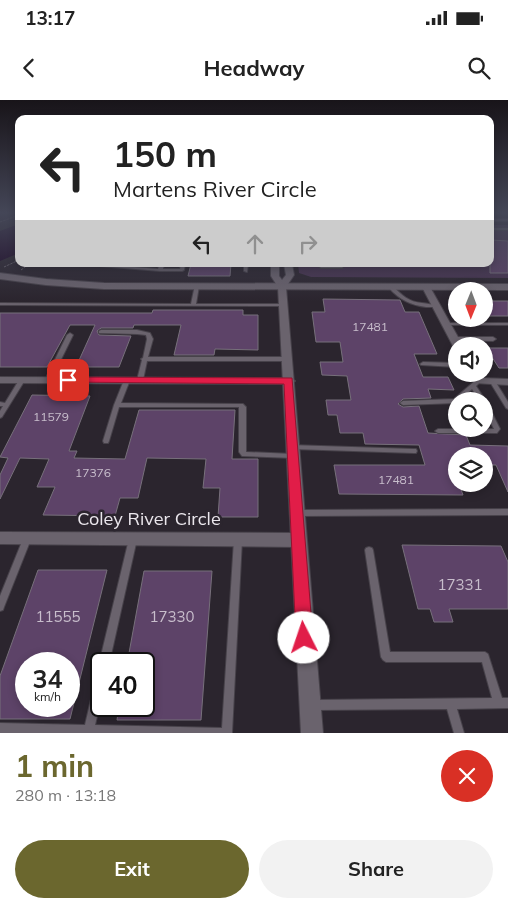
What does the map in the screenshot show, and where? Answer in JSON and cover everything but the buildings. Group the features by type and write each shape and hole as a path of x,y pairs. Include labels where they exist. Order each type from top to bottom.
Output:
{"street":[{"path":"275,267 275,276 282,287 312,733"},
{"path":"282,287 290,275 289,267"},
{"path":"0,276 46,282 96,285 508,287"},
{"path":"426,287 453,337"},
{"path":"0,380 289,380"},
{"path":"493,382 508,382"},
{"name":"Coley River Circle","path":"0,538 298,540"}],"lane":[{"path":"124,267 160,270 182,270 182,267"},
{"path":"328,267 342,267"},
{"path":"193,306 198,286"},
{"path":"391,287 399,296 411,304 436,306"},
{"path":"0,304 282,305"},
{"path":"446,324 508,324"},
{"path":"101,332 137,332 148,334 150,339 140,380"},
{"path":"48,380 70,335"},
{"path":"144,359 287,359"},
{"path":"423,364 448,365"},
{"path":"0,416 3,404 22,380"},
{"path":"106,441 127,380"},
{"path":"403,403 456,401 473,382"},
{"path":"493,382 508,407"},
{"path":"117,405 241,405 242,452 244,454 293,451 414,451"},
{"path":"493,422 497,430 493,431"},
{"path":"438,430 448,430"},
{"path":"296,513 508,512"},
{"path":"0,607 27,538"},
{"path":"107,652 133,539"},
{"path":"0,728 225,733 238,540"},
{"path":"309,705 503,703 484,657 386,657 369,550"},
{"path":"451,704 459,733"},
{"path":"89,730 92,717"}],"path":[{"path":"0,268 15,262"}],"shaded area":[{"path":"0,242 15,242 15,255 0,261"},
{"path":"494,242 508,242 508,278 311,277 299,273 298,267 494,267"}],"route":[{"path":"68,380 289,380 304,638"}]}
